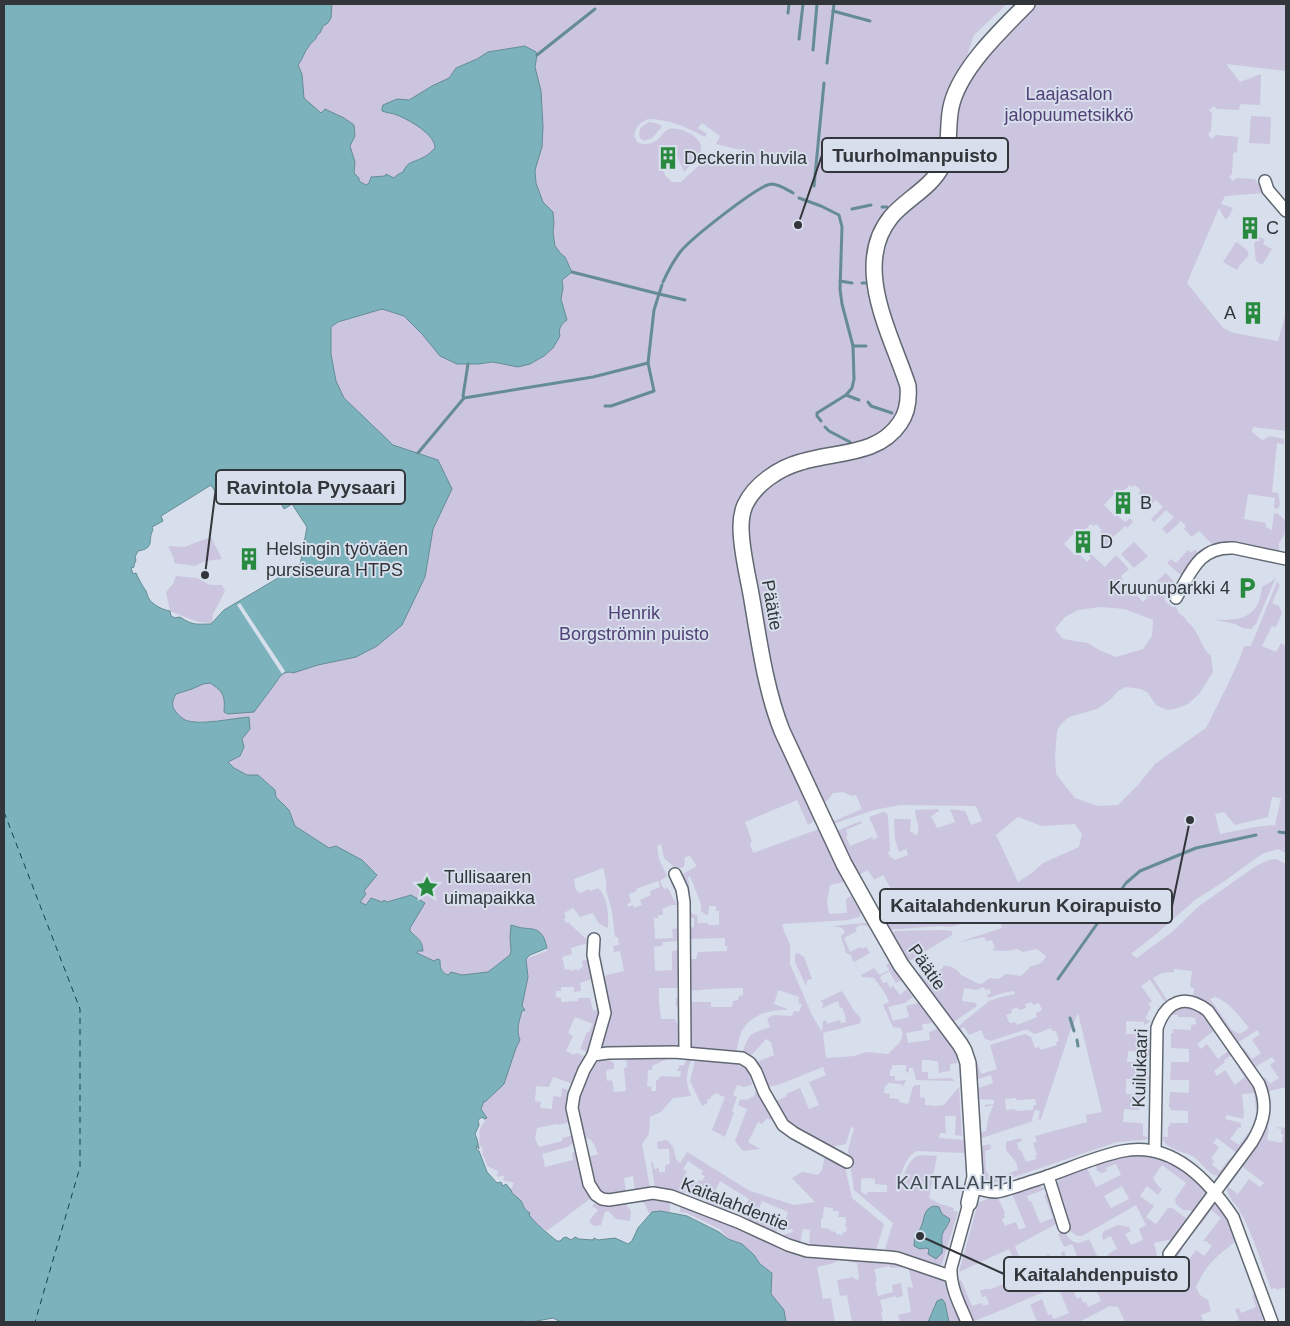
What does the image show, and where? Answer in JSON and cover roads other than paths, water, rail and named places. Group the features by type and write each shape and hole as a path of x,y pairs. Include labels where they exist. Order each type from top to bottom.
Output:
{"street":[{"name":"Päätie","path":"950,1276 975,1176 966,1057 960,1044 901,965 857,889 782,731 770,692 756,623 741,526 743,512 749,497 778,472 788,466 802,462 873,446 888,436 903,418 907,409 908,386 879,304 874,274 878,242 884,227 891,217 929,182 942,166 948,146 949,116 952,103 962,81 980,55 1027,4"},
{"path":"1265,181 1268,190 1286,211"},
{"path":"1176,598 1198,562 1205,554 1212,550 1234,548 1286,558"},
{"path":"675,874 682,889 684,902 686,1052"},
{"path":"594,939 593,956 605,1013 593,1055 608,1053 686,1052 740,1058 746,1061 756,1072 764,1092 783,1124 794,1133 847,1162"},
{"name":"Kuilukaari","path":"1155,1151 1157,1028 1163,1013 1172,1005 1180,1001 1191,1001 1208,1011 1259,1084 1263,1095 1264,1117 1260,1130 1252,1142 1169,1254"},
{"name":"Kaitalahdentie","path":"593,1055 584,1070 574,1095 572,1108 588,1184 596,1195 602,1199 609,1200 653,1193 671,1196 738,1222 798,1249 897,1258 950,1276"},
{"path":"973,1188 998,1192 1122,1151 1139,1149 1155,1151 1176,1159 1195,1172 1214,1192 1233,1217 1272,1322"},
{"path":"1048,1176 1064,1227"},
{"path":"950,1276 968,1322"}],"water":[{"path":"4,4 332,4 331,18 307,48 298,65 302,74 304,98 321,113 325,109 354,125 355,136 350,146 355,162 354,173 359,178 359,181 366,185 371,177 385,176 386,174 394,178 403,172 409,164 426,156 435,148 431,138 426,133 402,117 382,111 383,105 397,99 409,100 449,78 456,68 488,52 525,46 536,52 535,67 541,91 542,147 535,170 536,183 543,202 553,212 555,246 565,257 572,272 562,280 561,299 567,320 560,327 560,336 553,348 544,356 530,364 518,367 493,362 457,364 440,356 404,316 382,309 338,322 331,327 331,354 336,381 344,398 393,445 438,460 452,489 433,529 425,577 402,625 377,646 356,657 284,674 254,712 228,714 224,712 223,695 210,683 176,694 173,706 180,716 191,722 249,717 250,729 242,739 244,747 240,756 228,762 234,768 247,775 258,775 275,790 276,797 289,810 295,826 329,848 336,846 362,860 377,875 364,891 366,894 360,902 366,905 371,898 387,902 411,895 425,903 410,931 422,944 423,951 418,951 417,953 434,961 440,960 441,969 444,973 448,975 451,972 462,975 488,972 510,955 511,925 538,931 542,936 547,948 530,955 526,959 528,977 522,1006 525,1010 522,1011 518,1026 520,1040 504,1084 484,1101 481,1109 487,1118 484,1119 482,1117 478,1120 479,1125 475,1134 479,1149 476,1146 477,1150 487,1172 497,1183 501,1182 503,1186 506,1184 535,1222 557,1241 566,1237 571,1240 575,1237 593,1240 594,1238 598,1240 615,1238 628,1244 632,1241 638,1228 652,1212 660,1211 687,1216 719,1232 728,1239 742,1244 754,1255 760,1264 772,1273 771,1294 784,1310 786,1322 561,1322 553,1318 531,1322 4,1322","holes":["236,471 277,482 283,491 277,496 284,509 292,504 307,527 300,565 224,610 211,624 195,624 180,617 175,618 171,616 170,611 158,607 149,599 136,573 133,574 131,568 134,567 138,551 144,550 149,546 152,527 163,521 161,516 211,485 221,500 226,497 216,482"]},
{"path":"930,1207 939,1207 942,1214 950,1219 942,1235 942,1253 936,1259 928,1254 929,1249 920,1249 914,1246 915,1238 926,1212"},
{"path":"942,1299 945,1303 949,1322 928,1322 937,1301"}],"waterway":[{"path":"788,13 789,4"},
{"path":"799,39 803,4"},
{"path":"813,50 817,4"},
{"path":"827,63 834,4"},
{"path":"537,55 595,9"},
{"path":"833,11 870,21"},
{"path":"814,186 824,83"},
{"path":"663,282 676,258 687,244 753,193 771,184 780,186 793,193"},
{"path":"799,198 839,215 842,227 840,289 853,346 854,379 852,388 846,395 817,413 821,421"},
{"path":"852,209 871,205"},
{"path":"882,207 887,207"},
{"path":"572,272 659,294 662,285"},
{"path":"840,281 852,283"},
{"path":"605,406 611,406 654,391 648,363 654,310 659,294 685,300"},
{"path":"853,346 866,346"},
{"path":"418,453 464,398 593,377 648,363"},
{"path":"464,398 468,364"},
{"path":"846,395 859,400"},
{"path":"868,402 871,406 892,413"},
{"path":"825,427 850,442"},
{"path":"1279,832 1286,833"},
{"path":"1058,979 1126,883 1140,871 1196,848 1256,835"},
{"path":"1070,1018 1074,1031"},
{"path":"1077,1040 1078,1046"}],"place":[{"name":"Deckerin huvila","path":"668,158"},
{"name":"Tuurholmanpuisto","path":"798,225"},
{"name":"C","path":"1250,228"},
{"name":"A","path":"1253,313"},
{"name":"B","path":"1123,503"},
{"name":"D","path":"1083,542"},
{"name":"Helsingin työväen pursiseura HTPS","path":"249,559"},
{"name":"Ravintola Pyysaari","path":"205,575"},
{"name":"Kruunuparkki 4","path":"1247,588"},
{"name":"Kaitalahdenkurun Koirapuisto","path":"1190,820"},
{"name":"Tullisaaren uimapaikka","path":"427,887"},
{"name":"Kaitalahdenpuisto","path":"920,1236"}],"district":[{"name":"KAITALAHTI","path":"955,1182"}],"park label":[{"name":"Laajasalon jalopuumetsikkö","path":"1069,104"},
{"name":"Henrik Borgströmin puisto","path":"634,623"}]}
